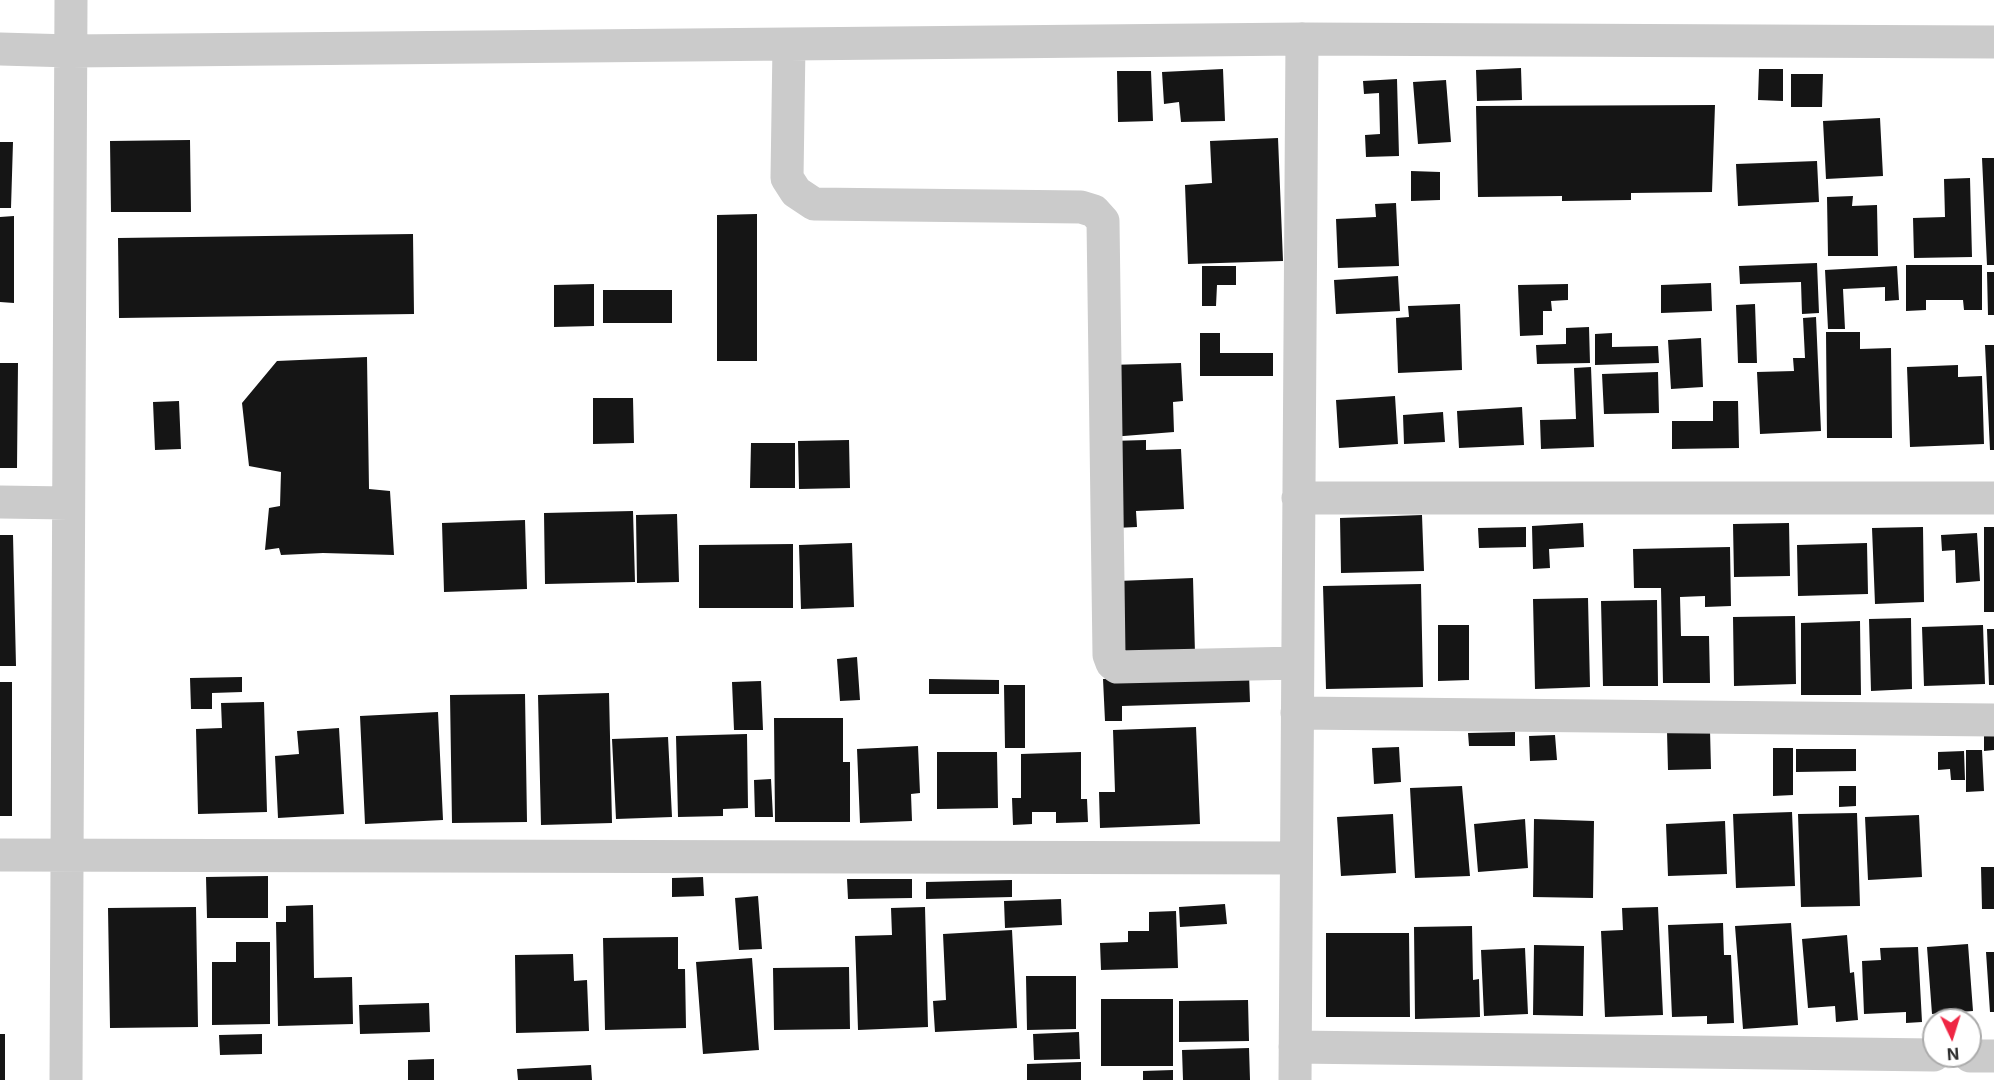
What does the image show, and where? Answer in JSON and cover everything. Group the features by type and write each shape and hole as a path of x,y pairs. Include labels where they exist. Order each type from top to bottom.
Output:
{"street":[{"path":"66,1080 71,0"},
{"path":"1,50 1302,39 1994,42"},
{"path":"1295,1080 1302,39"},
{"path":"789,45 787,178 796,192 814,204 1081,207 1094,211 1103,221 1109,655 1112,663 1117,667 1298,663"},
{"path":"1298,498 1994,498"},
{"path":"0,502 68,503"},
{"path":"1297,713 1994,720"},
{"path":"0,855 1296,858"},
{"path":"1295,1047 1922,1055"}],"building":[{"path":"1521,68 1522,100 1477,101 1476,70"},
{"path":"1223,69 1225,121 1181,122 1179,102 1164,104 1162,72"},
{"path":"1759,69 1783,69 1783,101 1758,100"},
{"path":"1117,71 1151,71 1153,121 1118,122"},
{"path":"1791,74 1823,74 1822,107 1791,107"},
{"path":"1397,79 1399,156 1366,157 1365,135 1380,134 1379,93 1364,94 1363,81"},
{"path":"1446,80 1451,142 1418,144 1413,82"},
{"path":"1715,105 1712,192 1631,193 1631,200 1562,201 1562,196 1478,197 1476,106"},
{"path":"1880,118 1883,176 1826,179 1823,121"},
{"path":"1278,138 1283,261 1188,264 1185,185 1212,183 1210,141"},
{"path":"190,140 191,212 111,212 110,141"},
{"path":"0,142 13,142 11,208 0,208"},
{"path":"1982,158 1994,158 1994,265 1987,265"},
{"path":"1817,161 1819,202 1738,206 1736,164"},
{"path":"1411,171 1440,172 1440,200 1411,201"},
{"path":"1970,178 1972,257 1914,258 1913,218 1945,217 1944,179"},
{"path":"1853,196 1852,206 1877,205 1878,256 1828,256 1827,197"},
{"path":"1396,203 1399,266 1338,268 1336,219 1376,217 1375,204"},
{"path":"757,214 757,361 717,361 717,215"},
{"path":"14,216 14,303 0,302 0,217"},
{"path":"413,234 414,314 119,318 118,238"},
{"path":"1817,263 1819,313 1802,314 1801,282 1740,284 1739,266"},
{"path":"1906,265 1982,265 1982,310 1964,310 1963,300 1926,300 1926,310 1906,311"},
{"path":"1202,266 1236,266 1236,285 1217,285 1216,306 1202,306"},
{"path":"1897,266 1899,300 1885,301 1885,287 1843,289 1845,329 1828,329 1825,270"},
{"path":"1987,272 1994,272 1994,315 1988,315"},
{"path":"1398,276 1400,311 1336,314 1334,280"},
{"path":"1711,283 1712,311 1661,313 1661,285"},
{"path":"594,284 594,326 554,327 554,285"},
{"path":"1568,284 1568,300 1551,301 1552,311 1543,311 1543,335 1520,336 1518,285"},
{"path":"603,290 672,290 672,323 603,323"},
{"path":"1460,304 1462,370 1398,373 1396,318 1409,317 1408,306"},
{"path":"1755,304 1757,363 1738,363 1736,305"},
{"path":"1816,317 1821,431 1760,434 1757,372 1794,371 1793,358 1805,358 1803,318"},
{"path":"1589,327 1590,363 1537,364 1536,345 1566,344 1566,328"},
{"path":"1826,332 1860,332 1860,349 1891,348 1892,438 1827,438"},
{"path":"1200,333 1220,333 1220,353 1273,353 1273,376 1200,376"},
{"path":"1612,333 1612,347 1658,346 1659,363 1595,365 1595,334"},
{"path":"1701,338 1703,387 1671,389 1668,340"},
{"path":"1985,345 1994,345 1994,450 1990,450"},
{"path":"367,357 369,489 390,491 394,555 323,553 281,555 279,548 265,550 269,508 280,506 281,472 249,466 242,403 277,361"},
{"path":"0,363 18,363 17,468 0,468"},
{"path":"1181,363 1183,401 1173,402 1174,432 1111,437 1109,365"},
{"path":"1958,365 1958,377 1982,376 1984,444 1910,447 1907,367"},
{"path":"1591,367 1594,447 1541,449 1540,420 1576,419 1574,368"},
{"path":"1658,372 1659,413 1604,414 1602,374"},
{"path":"1395,396 1398,444 1339,448 1336,400"},
{"path":"593,398 633,398 634,443 593,444"},
{"path":"179,401 181,449 155,450 153,402"},
{"path":"1713,401 1738,401 1739,448 1672,449 1672,421 1713,421"},
{"path":"1522,407 1524,445 1459,448 1457,411"},
{"path":"1443,412 1445,442 1404,444 1403,415"},
{"path":"849,440 850,488 799,489 798,441"},
{"path":"1146,440 1146,450 1181,449 1184,509 1136,511 1137,527 1115,528 1111,441"},
{"path":"751,443 795,443 795,488 750,488"},
{"path":"633,511 635,582 545,584 544,513"},
{"path":"677,514 679,582 637,583 636,515"},
{"path":"1422,515 1424,571 1341,573 1340,518"},
{"path":"525,520 527,589 444,592 442,523"},
{"path":"1583,523 1584,547 1549,549 1550,568 1533,569 1532,526"},
{"path":"1789,523 1790,576 1734,577 1733,524"},
{"path":"1526,527 1526,547 1479,548 1478,528"},
{"path":"1923,527 1924,602 1875,604 1872,528"},
{"path":"1984,527 1994,527 1994,612 1984,612"},
{"path":"1977,533 1980,581 1956,583 1955,550 1942,551 1941,535"},
{"path":"0,535 13,535 16,666 0,666"},
{"path":"852,543 854,607 801,609 799,545"},
{"path":"1867,543 1868,594 1798,596 1797,545"},
{"path":"793,544 793,608 699,608 699,545"},
{"path":"1730,547 1731,606 1705,607 1705,596 1680,597 1681,636 1709,636 1710,683 1663,683 1661,588 1634,588 1633,549"},
{"path":"1193,578 1195,654 1121,656 1118,581"},
{"path":"1421,584 1423,687 1326,689 1323,586"},
{"path":"1588,598 1590,687 1535,689 1533,599"},
{"path":"1657,600 1658,686 1603,686 1601,601"},
{"path":"1795,616 1796,684 1734,686 1733,617"},
{"path":"1911,618 1912,689 1871,691 1869,619"},
{"path":"1860,621 1861,695 1801,695 1801,623"},
{"path":"1438,625 1469,625 1469,680 1438,681"},
{"path":"1983,625 1985,684 1924,686 1922,627"},
{"path":"1987,629 1994,629 1994,685 1989,685"},
{"path":"857,657 860,700 840,701 837,659"},
{"path":"1249,674 1250,702 1122,706 1122,721 1105,721 1103,679"},
{"path":"242,677 242,692 212,693 212,709 191,709 190,678"},
{"path":"929,679 999,680 999,694 929,694"},
{"path":"761,681 763,730 734,730 732,682"},
{"path":"0,682 12,682 12,816 0,816"},
{"path":"1004,685 1025,685 1025,748 1005,748"},
{"path":"609,693 612,823 541,825 538,695"},
{"path":"525,694 527,822 452,823 450,695"},
{"path":"264,702 267,812 198,814 196,729 222,728 221,703"},
{"path":"438,712 443,820 365,824 360,716"},
{"path":"774,718 843,718 843,762 850,762 850,822 775,822"},
{"path":"1196,727 1200,824 1100,828 1099,792 1115,792 1113,730"},
{"path":"339,728 344,814 278,818 275,756 299,754 297,731"},
{"path":"1710,730 1711,769 1668,770 1667,731"},
{"path":"1515,732 1515,746 1469,746 1468,733"},
{"path":"747,734 748,808 723,809 723,816 678,817 676,736"},
{"path":"1984,734 1994,734 1994,750 1984,751"},
{"path":"1555,735 1557,760 1530,761 1529,736"},
{"path":"668,737 672,817 616,819 612,739"},
{"path":"918,746 920,793 911,794 912,821 860,823 857,749"},
{"path":"1399,747 1401,782 1374,784 1372,748"},
{"path":"1773,748 1793,748 1793,795 1773,796"},
{"path":"1796,749 1856,749 1856,771 1796,772"},
{"path":"1966,750 1982,750 1984,791 1966,792"},
{"path":"1964,751 1965,780 1951,780 1950,769 1938,770 1938,752"},
{"path":"937,752 997,752 998,808 937,809"},
{"path":"1081,752 1081,799 1087,799 1088,822 1056,823 1056,812 1032,812 1032,824 1013,825 1012,798 1021,798 1021,754"},
{"path":"771,779 773,817 755,817 754,780"},
{"path":"1462,786 1470,876 1415,878 1410,788"},
{"path":"1839,786 1856,786 1856,806 1839,807"},
{"path":"1792,812 1795,886 1736,888 1733,814"},
{"path":"1857,813 1860,906 1801,907 1798,814"},
{"path":"1393,814 1396,873 1341,876 1337,817"},
{"path":"1919,815 1922,877 1868,880 1865,817"},
{"path":"1525,819 1528,868 1478,872 1474,824"},
{"path":"1534,819 1594,821 1593,898 1533,897"},
{"path":"1725,821 1727,874 1668,876 1666,824"},
{"path":"1981,867 1994,867 1994,909 1982,909"},
{"path":"268,876 268,918 207,918 206,877"},
{"path":"703,877 704,896 672,897 672,878"},
{"path":"847,879 912,879 912,898 848,899"},
{"path":"1012,880 1012,897 926,899 926,882"},
{"path":"758,896 762,949 739,950 735,898"},
{"path":"1061,899 1062,925 1005,928 1004,901"},
{"path":"1225,904 1227,924 1180,927 1179,907"},
{"path":"313,905 314,978 352,977 353,1024 278,1026 276,922 286,922 286,906"},
{"path":"196,907 198,1027 110,1028 108,908"},
{"path":"925,907 928,1027 858,1030 855,936 892,935 891,908"},
{"path":"1658,907 1663,1015 1605,1017 1601,931 1623,930 1622,908"},
{"path":"1176,911 1178,968 1101,970 1100,943 1128,942 1128,931 1149,931 1149,912"},
{"path":"1723,923 1724,955 1731,955 1734,1023 1707,1024 1707,1016 1672,1017 1668,925"},
{"path":"1791,923 1798,1025 1743,1029 1735,926"},
{"path":"1472,926 1473,980 1479,979 1480,1017 1415,1019 1414,927"},
{"path":"1012,930 1017,1028 935,1032 933,1001 946,1000 943,934"},
{"path":"1326,933 1409,933 1410,1017 1326,1017"},
{"path":"1847,935 1850,973 1854,972 1858,1020 1836,1022 1835,1006 1808,1008 1802,939"},
{"path":"678,937 678,969 685,969 686,1028 605,1030 603,938"},
{"path":"236,942 270,942 270,1024 212,1025 212,962 236,962"},
{"path":"1968,944 1973,1008 1932,1008 1927,947"},
{"path":"1534,945 1584,946 1583,1016 1533,1015"},
{"path":"1918,947 1922,1022 1906,1023 1906,1012 1864,1014 1862,961 1881,960 1880,948"},
{"path":"1525,948 1528,1014 1484,1016 1481,950"},
{"path":"1986,952 1994,952 1994,1012 1990,1012"},
{"path":"573,954 574,981 587,980 589,1031 516,1033 515,955"},
{"path":"752,958 759,1050 703,1054 696,962"},
{"path":"849,967 850,1029 774,1030 773,968"},
{"path":"1026,976 1076,976 1076,1029 1027,1030"},
{"path":"1101,999 1173,999 1173,1066 1101,1066"},
{"path":"1248,1000 1249,1041 1179,1042 1179,1001"},
{"path":"429,1003 430,1032 360,1034 359,1005"},
{"path":"1079,1032 1080,1059 1034,1060 1033,1034"},
{"path":"0,1034 5,1034 5,1080 0,1080"},
{"path":"262,1034 262,1054 220,1055 219,1035"},
{"path":"1249,1048 1250,1080 1183,1080 1182,1050"},
{"path":"434,1059 434,1080 408,1080 408,1060"},
{"path":"1081,1062 1081,1080 1027,1080 1027,1064"},
{"path":"591,1065 592,1080 518,1080 517,1069"},
{"path":"1173,1070 1173,1080 1143,1080 1143,1071"}]}
